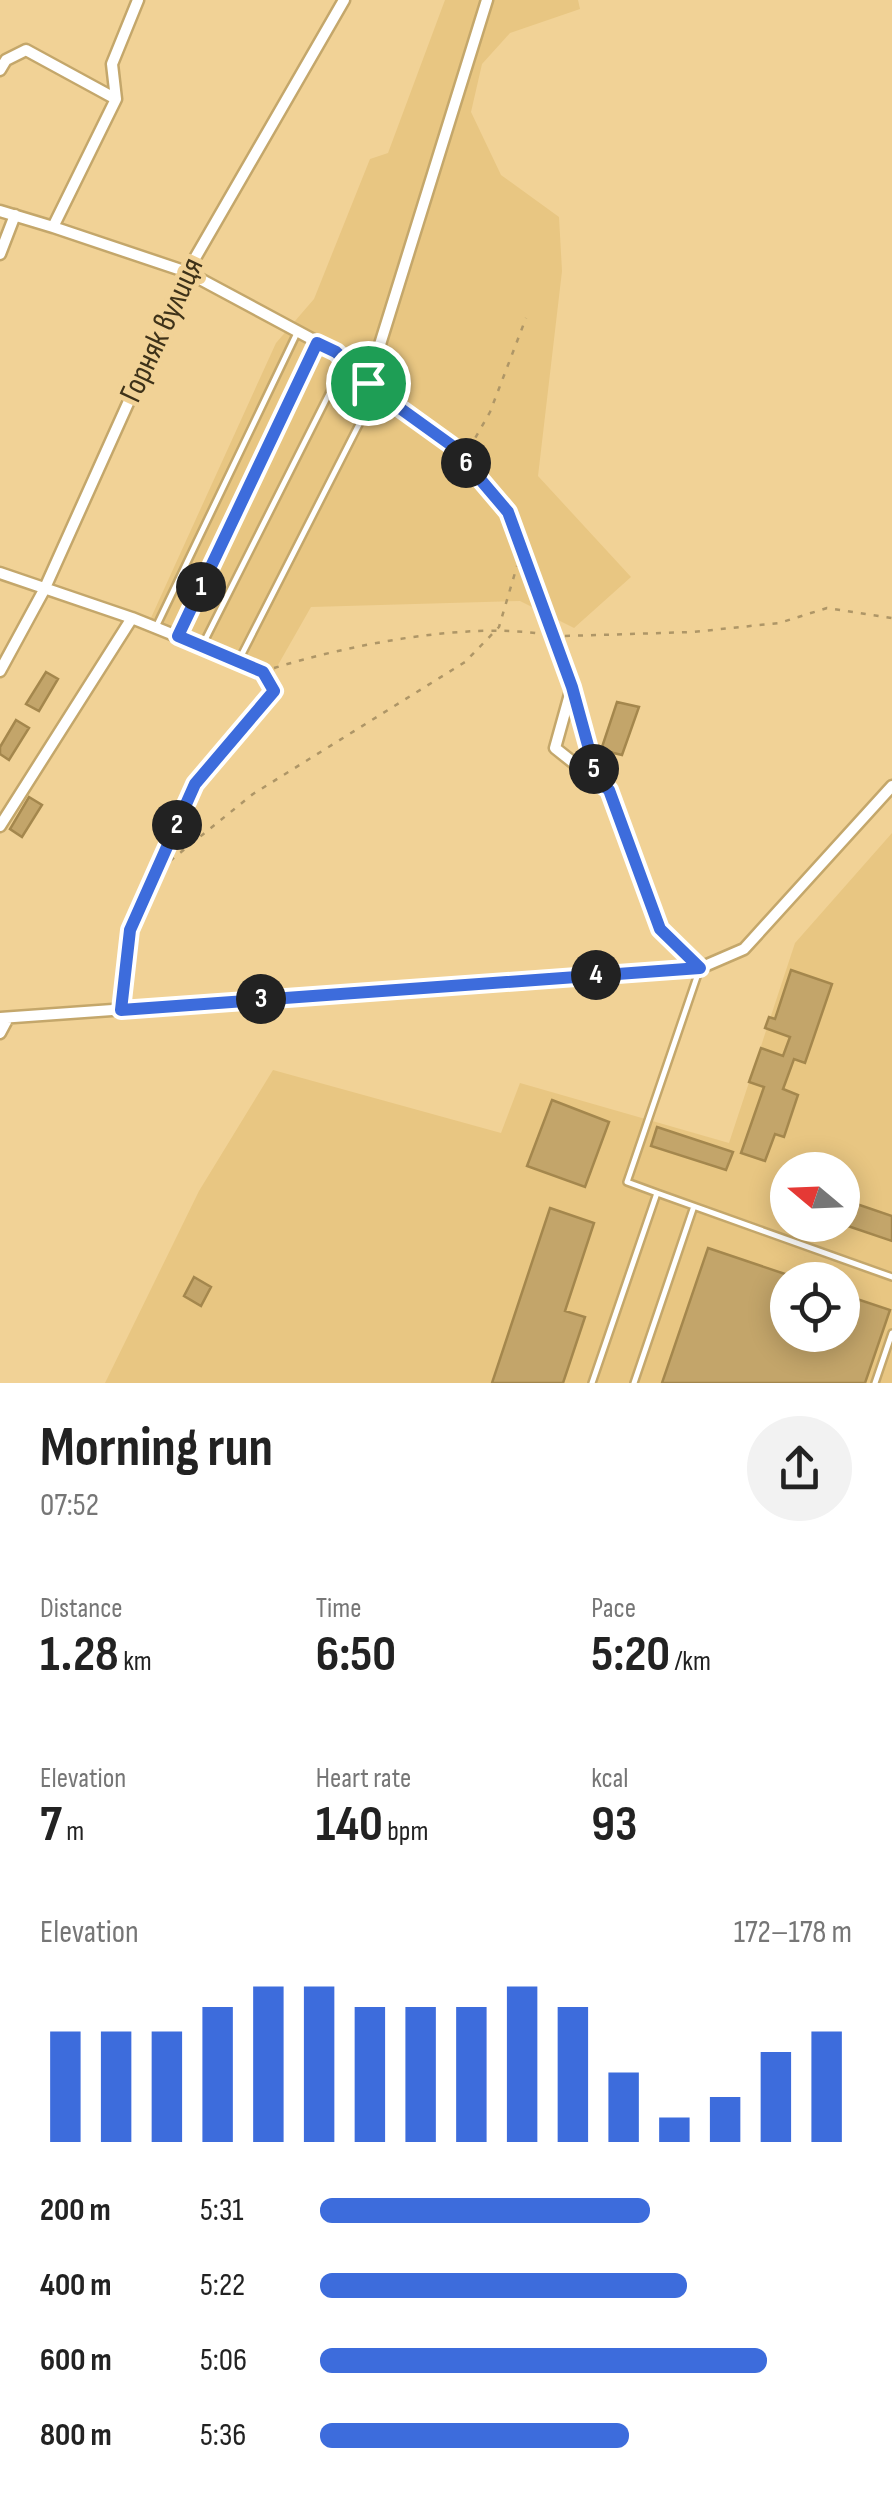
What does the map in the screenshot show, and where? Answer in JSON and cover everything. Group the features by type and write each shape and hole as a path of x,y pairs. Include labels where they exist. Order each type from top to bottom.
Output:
{"street":[{"path":"53,227 116,99 112,64 138,0"},
{"name":"Горняк вулиця","path":"0,672 44,590 187,272 344,0"},
{"path":"372,387 487,0"},
{"path":"0,70 6,60 26,50 116,99"},
{"path":"0,211 187,272 346,361 372,387 451,445 508,512 572,687 555,748 609,790 660,929 700,968"},
{"path":"0,254 15,215"},
{"path":"0,573 156,627 263,672"},
{"path":"0,826 132,618"},
{"path":"0,1033 4,1018 700,968 744,949 892,786"}],"lane":[{"path":"156,627 297,333"},
{"path":"178,636 317,343"},
{"path":"201,647 346,361"},
{"path":"238,662 372,387"},
{"path":"700,968 627,1182 693,1209 892,1276"},
{"path":"592,1383 657,1193"},
{"path":"634,1383 693,1209"},
{"path":"875,1383 892,1332"}],"path":[{"path":"462,459 490,412 526,318"},
{"path":"156,872 253,794 465,662 498,627 522,550"},
{"path":"121,1010 130,930 195,784 274,691 263,672 320,654 498,627 554,636 710,630 778,623 827,608 892,618"},
{"path":"572,687 598,782"}],"shaded area":[{"path":"445,0 578,0 580,9 510,33 482,64 471,112 501,175 559,217 562,271 538,476 631,577 574,628 520,601 311,607 274,672 150,620 276,343 314,299 370,159 388,153"},
{"path":"892,833 892,1383 105,1383 199,1191 273,1070 501,1133 520,1083 729,1143 795,943"}],"building":[{"path":"46,672 58,679 39,711 26,704"},
{"path":"617,702 639,707 622,755 601,750"},
{"path":"16,720 29,728 9,760 0,754 0,747"},
{"path":"29,797 42,805 22,837 10,829"},
{"path":"791,970 832,984 805,1063 794,1059 783,1089 798,1095 784,1137 775,1134 765,1161 741,1153 764,1087 749,1082 761,1048 783,1056 790,1037 765,1028 769,1017 775,1019"},
{"path":"552,1100 609,1122 585,1187 527,1166"},
{"path":"657,1127 733,1152 726,1170 651,1146"},
{"path":"860,1205 892,1216 892,1241 860,1230"},
{"path":"550,1208 594,1223 565,1311 585,1317 563,1383 492,1383"},
{"path":"708,1248 770,1269 770,1352 860,1352 860,1300 890,1310 865,1383 662,1383"},
{"path":"194,1277 211,1287 201,1306 184,1296"}],"route":[{"path":"317,343 336,352 368,383 451,445 508,512 572,687 598,782 609,790 660,929 700,968 121,1010 130,930 195,784 274,691 263,672 178,636 317,343"}]}
